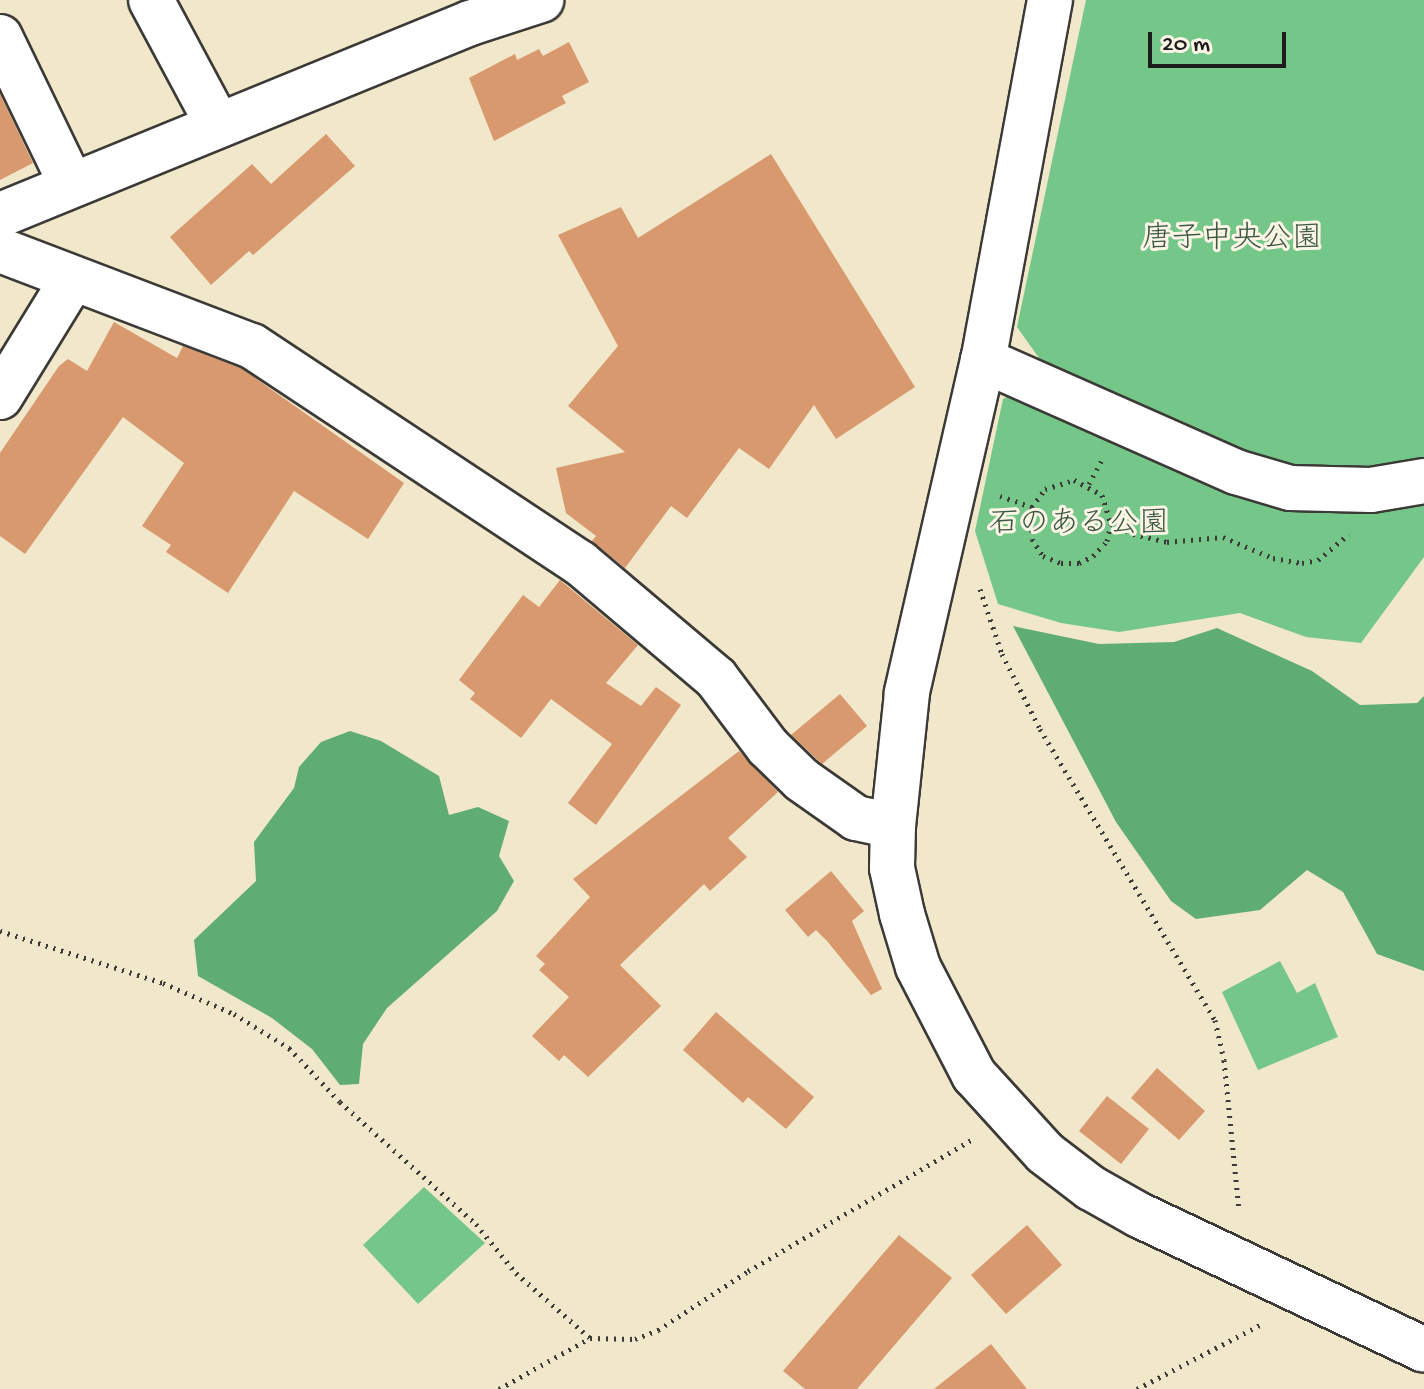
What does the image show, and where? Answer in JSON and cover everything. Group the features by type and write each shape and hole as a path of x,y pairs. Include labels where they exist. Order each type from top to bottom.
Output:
{"street":[{"path":"151,0 218,125"},
{"path":"0,215 218,125 541,0"},
{"path":"1050,0 983,360 907,693 893,826 892,868 918,967 974,1075 1045,1153 1091,1188 1424,1350"},
{"path":"0,37 71,184"},
{"path":"0,250 72,280 252,346 566,554 716,678 768,747 802,780 856,818 893,826"},
{"path":"0,397 72,280"},
{"path":"983,360 1236,472 1290,488 1371,490 1424,481"}],"path":[{"path":"1074,480 1102,495 1111,524 1107,541 1093,556 1061,563 1043,556 1032,539 1032,507 1045,489 1074,480"},
{"path":"953,481 1032,507"},
{"path":"1111,524 1167,542 1223,537 1302,563 1318,560 1356,527 1371,490"},
{"path":"976,582 1002,654 1040,729 1215,1020 1224,1060 1230,1164 1249,1267"},
{"path":"0,931 163,983 234,1014 289,1048 340,1102 476,1224 516,1273 590,1338"},
{"path":"499,1389 590,1338 635,1339 658,1330 748,1271 1011,1117"},
{"path":"1137,1389 1311,1296"}],"green space":[{"name":"唐子中央公園","path":"1086,0 1424,0 1424,465 1350,475 1284,468 1190,436 1039,358 1017,327"},
{"name":"石のある公園","path":"1020,390 1162,456 1424,500 1424,557 1361,643 1306,637 1240,613 1119,632 1061,623 998,604 975,531 1003,399"},
{"path":"1013,626 1099,644 1174,642 1217,628 1312,671 1360,705 1417,703 1424,696 1424,971 1377,954 1343,892 1307,870 1260,910 1196,919 1171,901 1116,822"},
{"path":"350,731 381,741 439,776 449,815 478,807 509,821 499,856 514,881 497,911 387,1008 363,1044 359,1084 340,1085 312,1049 272,1018 198,976 194,940 256,881 254,842 294,788 299,767 321,742"},
{"path":"1280,961 1297,993 1315,983 1338,1037 1258,1070 1222,992"},
{"path":"424,1187 485,1243 418,1304 363,1245"}],"building":[{"path":"569,42 589,82 562,96 566,103 494,141 469,78 515,54 517,60 539,49 543,56"},
{"path":"0,94 33,163 0,180"},
{"path":"326,134 355,166 253,255 249,251 211,285 170,237 252,164 271,184"},
{"path":"771,154 915,387 836,439 814,405 769,469 739,448 687,518 671,506 625,568 592,541 596,536 566,513 556,468 625,452 568,406 618,346 558,235 621,207 638,238"},
{"path":"114,322 177,358 183,346 241,368 404,483 368,539 294,491 228,593 166,552 171,545 142,526 184,463 123,417 25,554 0,536 0,453 59,366 68,359 87,371"},
{"path":"560,580 638,645 606,683 641,706 656,687 681,705 596,825 568,803 612,744 551,699 521,738 470,699 475,693 459,680 523,595 539,607"},
{"path":"840,694 867,726 822,764 791,735"},
{"path":"739,751 778,792 728,838 747,857 710,891 704,884 620,965 661,1006 588,1077 564,1055 559,1061 532,1036 569,997 539,970 545,964 536,956 590,897 573,879"},
{"path":"831,871 864,911 852,921 882,989 871,995 816,930 808,937 785,910"},
{"path":"716,1012 814,1097 786,1129 748,1097 743,1103 683,1050"},
{"path":"1157,1068 1205,1111 1179,1140 1131,1098"},
{"path":"1107,1096 1149,1129 1121,1164 1079,1131"},
{"path":"1027,1225 1062,1265 1006,1314 971,1275"},
{"path":"899,1235 952,1278 857,1389 805,1389 783,1371"},
{"path":"991,1344 1027,1389 934,1389"}]}
